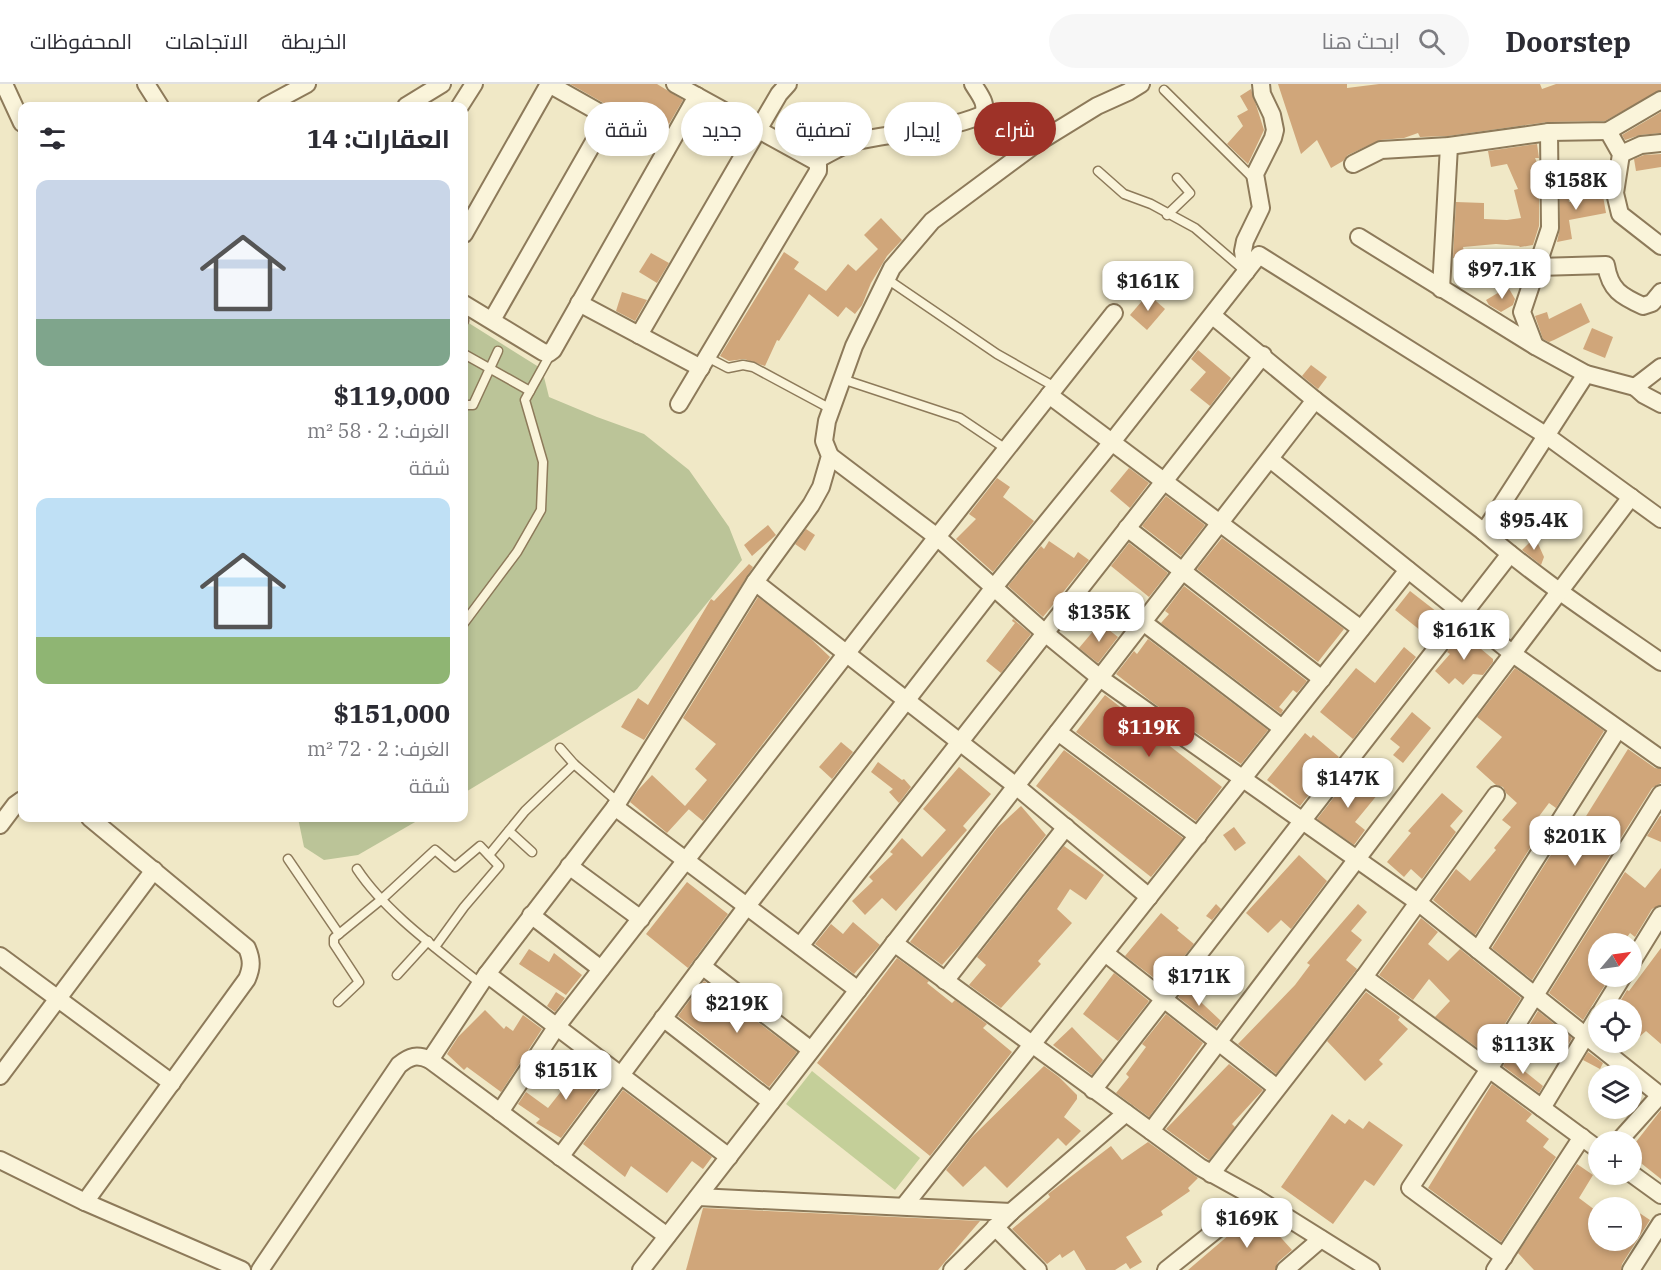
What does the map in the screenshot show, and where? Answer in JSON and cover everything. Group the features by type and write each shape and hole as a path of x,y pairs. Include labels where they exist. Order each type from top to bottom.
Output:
{"street":[{"path":"4,84 18,114"},
{"path":"147,84 158,102"},
{"path":"273,102 307,84"},
{"path":"413,102 442,84"},
{"path":"463,102 474,84"},
{"path":"468,227 549,84 584,104"},
{"path":"676,84 708,102"},
{"path":"763,121 779,94 788,84"},
{"path":"814,161 843,146 861,140 938,129 982,115 985,111 985,104 973,84"},
{"path":"1141,84 1097,106 1037,143 932,221 892,268 854,346 831,409 824,441 830,456 937,537 995,586 1045,633 1100,678 1419,903 1661,1095 1628,1131"},
{"path":"1246,272 1243,251 1245,241 1261,208 1255,180 1257,169 1275,130 1272,115 1262,94 1261,84"},
{"path":"669,145 697,96"},
{"path":"1353,164 1381,150 1449,146 1549,132 1608,131 1661,100"},
{"path":"1608,131 1621,154 1615,193 1620,214 1661,246"},
{"path":"1535,346 1522,312 1550,228 1549,132"},
{"path":"679,404 818,171 818,165 814,161 763,133"},
{"path":"1621,154 1641,145 1661,143"},
{"path":"1441,289 1449,146"},
{"path":"492,320 586,156"},
{"path":"468,306 543,352 549,353 553,350 663,156"},
{"path":"639,335 743,156"},
{"path":"1359,237 1535,346 1586,374 1635,387 1661,404"},
{"path":"560,1157 747,906 995,586 1213,316 1257,257 1261,256 1547,436 1661,519"},
{"path":"1538,267 1606,265 1608,277 1618,292 1643,306 1652,303 1661,292"},
{"path":"579,303 639,335 704,362"},
{"path":"500,1112 557,1026 1114,313"},
{"path":"1213,316 1315,400 1559,592 1661,662"},
{"path":"800,946 1263,355"},
{"path":"1635,387 1661,367"},
{"path":"1484,532 1586,374"},
{"path":"1052,391 1112,442 1361,629"},
{"path":"644,1269 667,1236 1315,400"},
{"path":"430,1060 484,979 617,804 755,582 811,505 821,487 830,456"},
{"path":"1269,459 1513,654 1661,759"},
{"path":"1151,1131 1631,497"},
{"path":"1127,528 1322,679"},
{"path":"1093,1090 1510,554"},
{"path":"904,1206 1408,570"},
{"path":"755,582 1016,786 1149,897"},
{"path":"1143,622 1282,728"},
{"path":"1478,950 1618,729"},
{"path":"1058,732 1198,836"},
{"path":"1582,1137 1499,1264 1410,1188 1490,1070 1661,794"},
{"path":"1211,1174 1364,977 1496,795"},
{"path":"0,825 18,803"},
{"path":"617,804 686,861 858,990"},
{"path":"85,1202 252,969 247,948 95,822"},
{"path":"945,981 1066,827"},
{"path":"569,866 641,919"},
{"path":"0,1076 154,870"},
{"path":"531,915 602,969"},
{"path":"1642,946 1661,915"},
{"path":"894,943 1211,1174 1256,1198 1371,1270"},
{"path":"1105,953 1277,1088"},
{"path":"0,956 172,1083"},
{"path":"702,966 811,1050"},
{"path":"1364,977 1588,1142"},
{"path":"484,979 557,1026 729,1157"},
{"path":"663,1018 771,1102"},
{"path":"1542,1107 1588,1031"},
{"path":"260,1270 399,1065 414,1056 423,1056 430,1060 667,1236"},
{"path":"952,1270 1011,1212 1126,1113"},
{"path":"0,1149 43,1182"},
{"path":"0,1160 85,1202 242,1270"},
{"path":"1642,1181 1661,1195"},
{"path":"698,1197 1011,1212"},
{"path":"1166,1270 1256,1198"},
{"path":"1631,1270 1661,1223"},
{"path":"995,1227 1038,1270"},
{"path":"1286,1270 1321,1239"}],"lane":[{"path":"1164,90 1255,180"},
{"path":"1098,171 1124,194 1151,204 1167,215 1195,228 1246,272"},
{"path":"1167,215 1190,193 1177,178"},
{"path":"887,279 1052,391"},
{"path":"468,617 517,552 541,510 543,462 525,400 553,350"},
{"path":"468,405 473,405 498,351"},
{"path":"468,356 530,391"},
{"path":"704,362 728,368 743,364 753,367 831,409"},
{"path":"842,379 960,418 1006,449"},
{"path":"560,748 617,804"},
{"path":"489,855 525,811 574,764"},
{"path":"509,831 532,852"},
{"path":"338,1002 359,982 333,939 382,899 435,850 455,867 480,846 499,866 432,944 397,975"},
{"path":"288,859 339,934"},
{"path":"357,869 382,899 432,944 484,979"}],"green space":[{"path":"468,323 542,369 549,397 644,434 689,470 729,527 742,560 637,689 468,791"},
{"path":"299,822 415,822 358,855 324,860 304,847"},
{"path":"812,1071 920,1158 895,1190 786,1104"}],"building":[{"path":"570,84 657,84 683,100 669,124 669,102 602,102"},
{"path":"1278,84 1347,84 1347,88 1379,84 1540,84 1542,89 1556,84 1661,84 1661,90 1605,121 1548,122 1448,136 1420,137 1418,133 1404,138 1380,140 1348,155 1331,168 1317,140 1301,154"},
{"path":"1251,89 1264,130 1248,164 1227,144 1243,126 1237,116 1248,110 1240,96"},
{"path":"1661,112 1661,133 1640,135 1625,140 1622,135"},
{"path":"1537,144 1539,158 1535,158 1539,167 1539,226 1533,245 1520,247 1496,244 1463,247 1465,256 1453,258 1456,202 1484,203 1484,219 1521,218 1514,190 1518,189 1507,164 1491,167 1488,151"},
{"path":"1661,154 1661,167 1636,171 1634,159 1644,155"},
{"path":"1566,181 1569,202 1603,196 1606,213 1569,220 1572,239 1557,242 1560,228 1560,182"},
{"path":"881,218 902,240 887,256 855,314 846,307 838,317 809,294 779,341 777,340 765,366 744,359 729,361 720,356 784,252 799,262 794,269 826,291 848,264 856,271 878,249 864,235"},
{"path":"651,253 669,263 657,283 639,272"},
{"path":"1508,287 1515,299 1513,305 1501,312 1489,305 1486,300"},
{"path":"622,292 647,300 635,321 616,311"},
{"path":"1148,294 1165,309 1147,330 1130,315"},
{"path":"1581,303 1590,322 1549,342 1543,339 1535,316 1547,312 1549,319"},
{"path":"1592,328 1613,337 1605,358 1583,349"},
{"path":"1198,350 1231,378 1210,406 1190,390 1206,372 1191,359"},
{"path":"1311,365 1327,377 1318,389 1302,376"},
{"path":"1129,468 1149,483 1130,508 1110,491"},
{"path":"997,478 1010,487 1003,497 1034,521 993,572 956,539 976,519 969,514"},
{"path":"1166,496 1205,525 1181,556 1142,526"},
{"path":"768,525 776,535 752,556 744,545"},
{"path":"806,529 815,535 805,551 795,544"},
{"path":"1535,537 1544,557 1541,565 1522,550"},
{"path":"1222,538 1344,629 1318,662 1197,569"},
{"path":"1049,541 1074,558 1078,552 1089,560 1043,617 1008,586 1041,546 1044,549"},
{"path":"1129,543 1168,573 1149,597 1111,566"},
{"path":"749,564 753,567 644,740 621,727 638,698 648,705 711,599 714,601"},
{"path":"1184,586 1307,681 1297,693 1293,690 1279,707 1283,710 1281,714 1161,623 1169,614 1165,611"},
{"path":"1410,591 1446,619 1431,639 1395,610"},
{"path":"758,597 809,637 830,657 703,821 689,809 667,833 630,802 652,775 685,806 707,780 695,769 716,744 683,718"},
{"path":"1013,619 1031,634 1001,673 986,661 1015,623"},
{"path":"1100,623 1118,637 1098,663 1079,648"},
{"path":"1462,633 1493,659 1493,662 1483,675 1473,674 1463,685 1455,678 1449,684 1435,671 1450,654 1447,652"},
{"path":"1148,639 1268,730 1241,764 1116,674 1134,651 1137,654"},
{"path":"1404,647 1416,657 1353,739 1320,712 1356,668 1375,683"},
{"path":"1515,668 1604,731 1556,808 1549,803 1534,823 1542,829 1475,935 1433,900 1456,869 1470,881 1496,850 1494,848 1511,827 1502,820 1517,803 1503,787 1496,785 1476,767 1502,737 1477,717"},
{"path":"1105,695 1222,787 1196,821 1076,732"},
{"path":"1412,712 1431,728 1403,763 1393,755 1400,747 1390,739"},
{"path":"1305,733 1311,738 1313,735 1339,757 1300,806 1267,780"},
{"path":"841,742 853,752 832,779 819,767"},
{"path":"1628,749 1655,768 1661,769 1661,783 1652,788 1532,980 1492,948 1559,842 1563,846 1570,835 1573,837"},
{"path":"1064,750 1183,838 1151,877 1036,786"},
{"path":"878,762 902,780 904,779 911,787 899,803 889,792 893,789 871,772"},
{"path":"959,767 991,794 963,826 967,830 896,911 882,898 865,915 852,901 873,881 869,877 893,854 890,852 902,838 922,857 946,830 923,809"},
{"path":"1353,773 1378,794 1355,822 1365,830 1354,845 1317,819"},
{"path":"1442,793 1463,811 1450,826 1456,832 1422,879 1411,869 1404,877 1387,862 1411,833 1408,831"},
{"path":"1021,806 1046,835 962,943 942,965 910,942 997,828"},
{"path":"1661,816 1661,842 1647,836"},
{"path":"1234,827 1246,843 1235,851 1223,835"},
{"path":"1064,846 1104,875 1086,900 1070,889 1057,909 1072,923 1038,961 1041,964 1001,1008 969,985 986,965 977,957"},
{"path":"1299,855 1327,881 1291,929 1281,920 1268,933 1246,913"},
{"path":"1661,868 1661,905 1652,909 1637,933 1588,933 1588,987 1604,987 1596,999 1588,999 1588,1012 1583,1020 1549,993 1625,872 1645,888"},
{"path":"687,882 728,914 688,968 646,934"},
{"path":"1216,904 1221,909 1212,920 1206,916"},
{"path":"1358,904 1367,912 1351,931 1362,940 1346,960 1357,969 1276,1074 1238,1044 1295,985 1310,965 1307,963"},
{"path":"1161,913 1194,944 1162,984 1125,956"},
{"path":"1421,918 1438,932 1428,944 1448,961 1460,949 1521,998 1486,1054 1435,1017 1450,1001 1429,979 1413,1000 1379,975"},
{"path":"853,922 880,945 854,974 815,944 831,924 843,934"},
{"path":"1661,948 1661,1044 1646,1031 1642,1034 1642,999 1622,999 1627,990 1629,991 1632,987 1642,987 1642,974"},
{"path":"529,949 549,962 554,953 582,975 566,995 519,964"},
{"path":"897,958 929,981 927,983 952,1003 955,1000 987,1024 983,1028 1012,1052 930,1156 817,1063"},
{"path":"1114,973 1149,1001 1118,1041 1083,1014"},
{"path":"704,981 797,1052 769,1087 678,1016"},
{"path":"1186,988 1221,1021 1216,1027 1178,997"},
{"path":"556,992 565,998 555,1012 547,1006"},
{"path":"1366,992 1400,1017 1398,1020 1408,1029 1379,1060 1383,1064 1365,1081 1327,1041"},
{"path":"485,1010 504,1029 506,1026 513,1031 523,1015 542,1029 501,1092 467,1067 464,1070 447,1054 458,1037"},
{"path":"1538,1011 1572,1038 1566,1048 1560,1043 1559,1046 1530,1024"},
{"path":"1166,1014 1203,1043 1149,1117 1116,1093 1129,1077 1126,1074 1146,1047 1142,1044"},
{"path":"1072,1027 1103,1060 1092,1075 1053,1045"},
{"path":"1588,1052 1603,1063 1592,1065 1583,1060"},
{"path":"1508,1058 1543,1086 1539,1093 1503,1066"},
{"path":"585,1061 606,1077 561,1138 536,1123 540,1119 518,1104 526,1092 548,1108"},
{"path":"1229,1064 1263,1090 1232,1124 1235,1127 1209,1160 1166,1129"},
{"path":"1044,1066 1077,1095 1077,1099 1064,1117 1081,1131 1066,1146 1058,1138 1007,1188 985,1166 963,1187 946,1170 972,1137"},
{"path":"1492,1084 1532,1114 1526,1121 1549,1139 1543,1147 1556,1157 1501,1242 1428,1188"},
{"path":"623,1090 712,1157 703,1169 692,1161 667,1193 631,1166 625,1177 583,1144"},
{"path":"1661,1110 1661,1179 1642,1164 1642,1134"},
{"path":"1332,1114 1345,1124 1349,1119 1363,1129 1369,1121 1403,1145 1374,1186 1365,1180 1333,1224 1281,1187"},
{"path":"1148,1142 1198,1178 1188,1188 1190,1191 1161,1211 1163,1215 1126,1237 1142,1262 1130,1269 1126,1263 1115,1270 1086,1270 1074,1250 1062,1258 1060,1254 1047,1264 1012,1229 1050,1197 1048,1194 1111,1146 1122,1160"},
{"path":"1577,1164 1588,1172 1588,1183 1579,1198 1588,1205 1588,1251 1630,1251 1621,1270 1534,1270 1518,1253"},
{"path":"703,1208 980,1221 938,1270 686,1270"},
{"path":"1257,1211 1292,1250 1278,1262 1275,1270 1188,1270"},
{"path":"1642,1215 1650,1220 1642,1233"}]}
